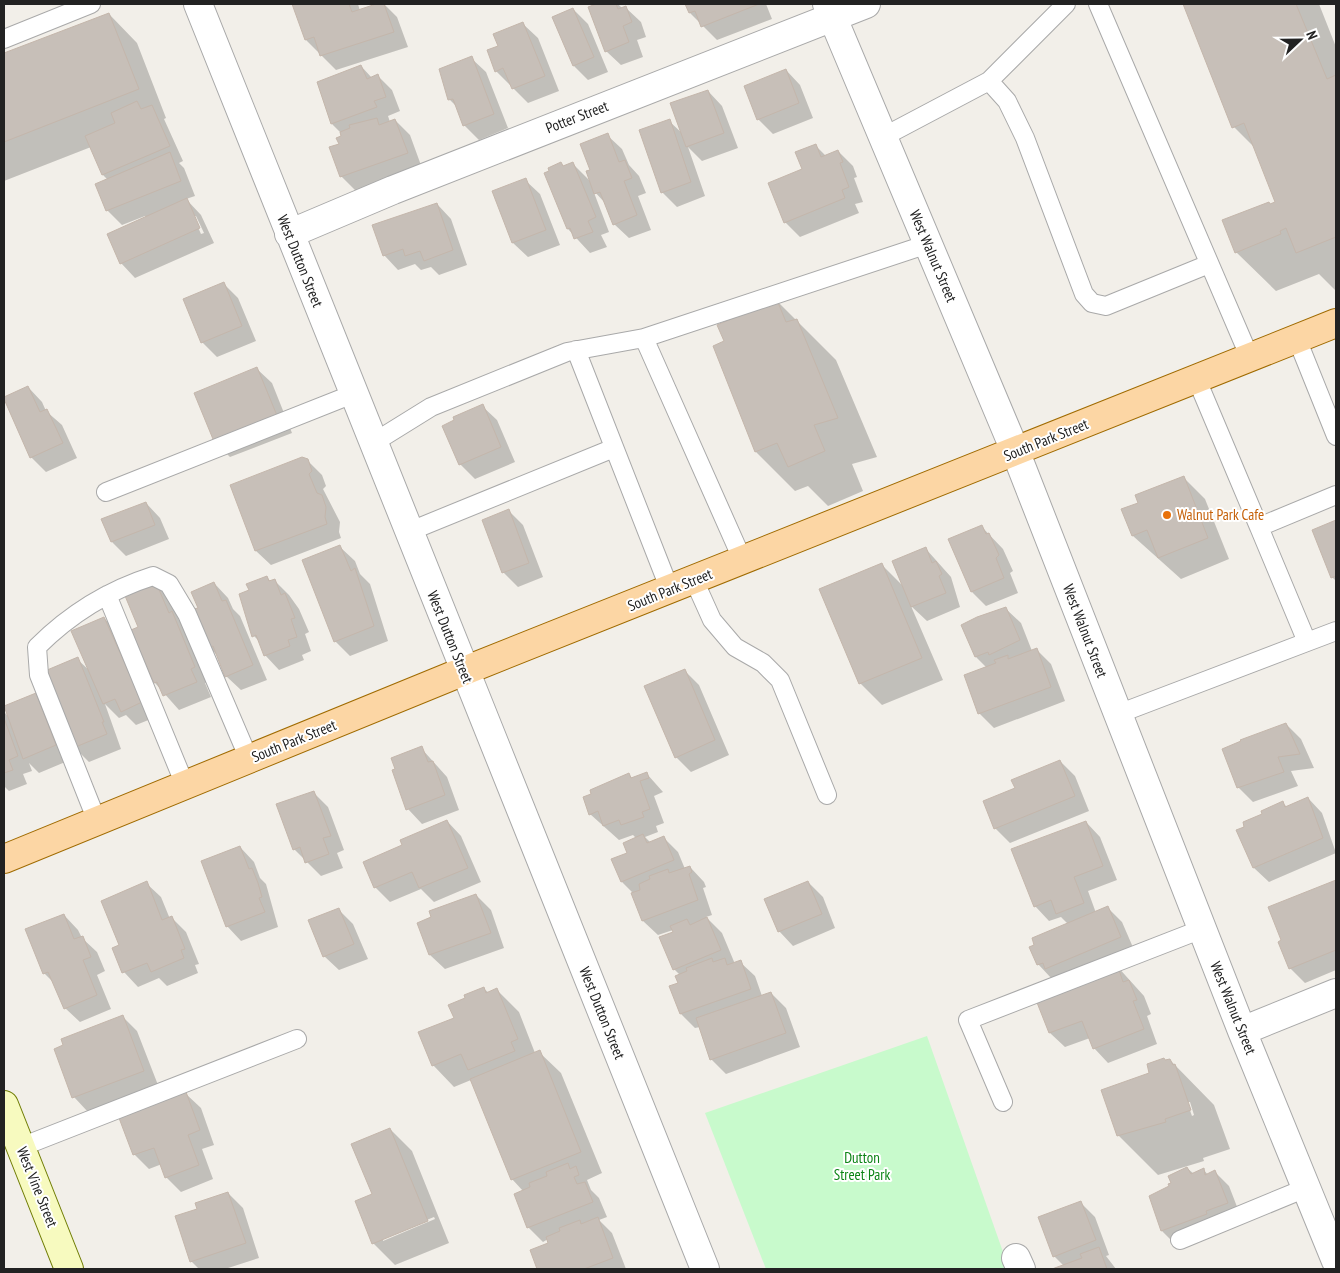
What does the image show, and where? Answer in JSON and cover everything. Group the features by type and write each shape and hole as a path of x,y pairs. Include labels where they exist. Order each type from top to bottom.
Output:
{"main road":[{"name":"South Park Street","path":"4,859 464,671 1336,323"}],"street":[{"name":"West Dutton Street","path":"198,4 408,532 705,1269"},
{"name":"Potter Street","path":"289,234 829,11 866,4"},
{"name":"West Walnut Street","path":"829,11 1016,452 1242,1032 1336,1261"},
{"path":"1242,1032 1336,993"},
{"name":"West Vine Street","path":"4,1105 70,1269"}],"lane":[{"path":"4,39 91,4"},
{"path":"883,137 989,81 1066,4"},
{"path":"1098,4 1250,358"},
{"path":"989,81 1007,102 1024,138 1084,294 1092,303 1106,306 1209,264"},
{"path":"373,443 431,407 576,350 644,338 928,244"},
{"path":"644,338 742,561"},
{"path":"1298,339 1336,436"},
{"path":"576,350 614,448 682,585 735,647 763,663 780,680 827,795"},
{"path":"1197,380 1307,642"},
{"path":"106,492 353,394"},
{"path":"408,532 614,448"},
{"path":"1259,527 1336,495"},
{"path":"96,821 39,675 37,648 56,628 120,586 152,576 169,584 187,614 249,759"},
{"path":"107,595 185,785"},
{"path":"1118,714 1336,632"},
{"path":"1003,1102 968,1020 1202,929"},
{"path":"21,1147 297,1039"},
{"path":"1180,1240 1306,1188"}],"green space":[{"name":"Dutton Street Park","path":"927,1036 1009,1269 766,1269 705,1113"}],"building":[{"path":"292,4 349,4 352,12 376,4 384,4 394,32 320,56 314,37 305,40"},
{"path":"596,4 616,4 618,9 626,6 632,22 623,26 629,42 605,52 588,7"},
{"path":"685,4 759,4 701,27 695,11 689,13"},
{"path":"1183,4 1296,4 1327,79 1336,75 1336,237 1296,253 1286,228 1280,231 1281,234 1235,253 1222,220 1269,202 1270,204 1275,202 1244,123 1232,128"},
{"path":"573,8 594,57 573,66 552,17"},
{"path":"109,13 139,89 4,142 4,53"},
{"path":"523,22 545,76 512,89 503,68 495,72 487,50 498,46 493,34"},
{"path":"472,56 494,114 463,126 453,99 448,100 439,69"},
{"path":"361,65 367,79 378,74 386,97 374,101 377,107 331,124 317,82"},
{"path":"786,69 799,103 757,120 744,86"},
{"path":"708,90 724,133 686,147 670,103"},
{"path":"137,101 141,109 152,105 170,146 102,175 85,136 115,123 111,113"},
{"path":"377,118 379,125 395,119 408,153 340,177 329,147 339,144 336,138 341,136 340,132 350,128 349,125"},
{"path":"670,119 691,182 661,193 639,130"},
{"path":"608,133 619,162 625,160 632,178 624,181 637,215 613,225 600,192 594,194 586,171 590,170 580,144"},
{"path":"816,144 821,157 838,150 843,162 840,163 849,187 842,190 845,198 784,223 768,183 802,169 795,152"},
{"path":"170,152 181,181 106,211 95,184"},
{"path":"561,162 563,166 573,162 596,217 588,221 593,232 574,239 570,228 567,229 544,173 549,171 548,168"},
{"path":"526,178 546,230 512,243 492,191"},
{"path":"187,198 200,228 120,264 107,234"},
{"path":"437,203 453,250 424,261 420,251 405,256 403,249 383,256 372,225"},
{"path":"224,282 242,326 201,343 183,299"},
{"path":"777,300 786,322 797,319 838,418 814,425 825,451 788,467 777,443 755,452 713,346 724,341 717,325"},
{"path":"257,367 278,418 215,444 194,393"},
{"path":"28,386 40,412 47,409 63,443 30,458 4,399 4,397"},
{"path":"483,404 501,447 459,465 442,426 454,420 453,417"},
{"path":"302,457 308,459 312,471 309,474 317,493 322,495 326,507 325,517 327,524 255,551 230,485"},
{"path":"1184,476 1208,538 1158,558 1147,530 1132,536 1121,509 1138,503 1135,495"},
{"path":"146,502 155,525 111,542 101,519"},
{"path":"509,509 529,563 502,573 482,520"},
{"path":"1336,520 1336,576 1331,578 1312,530"},
{"path":"982,525 986,534 989,533 999,555 996,558 1004,578 971,592 948,539"},
{"path":"340,545 351,571 355,568 374,626 334,642 302,560"},
{"path":"926,547 932,563 936,561 942,574 939,576 946,593 911,607 892,561"},
{"path":"882,563 922,658 859,684 819,589"},
{"path":"267,576 269,581 275,579 281,595 285,593 295,618 291,619 297,637 288,640 290,646 264,656 256,635 252,637 239,594 249,590 246,584"},
{"path":"154,578 169,613 172,611 195,667 191,669 197,682 163,696 157,682 154,683 131,630 138,627 123,591"},
{"path":"214,582 222,601 226,600 253,665 225,677 213,646 208,648 194,609 198,608 191,592"},
{"path":"1006,607 1020,640 989,655 988,652 975,657 961,625"},
{"path":"104,617 142,702 121,712 115,699 103,704 71,631"},
{"path":"1037,648 1051,687 978,714 964,675 996,663 994,660 1008,655 1008,659"},
{"path":"78,657 107,734 73,748 40,673"},
{"path":"685,669 715,740 675,758 644,686"},
{"path":"36,693 56,745 23,759 4,706"},
{"path":"4,718 18,756 9,760 13,770 4,773"},
{"path":"1286,723 1300,754 1278,757 1284,772 1237,788 1222,749 1240,740"},
{"path":"422,746 428,762 433,761 445,795 406,810 392,770 395,769 391,758"},
{"path":"1060,760 1075,796 994,829 983,801 1015,788 1011,780"},
{"path":"647,772 649,778 640,781 650,809 642,812 644,817 621,825 619,820 603,826 598,811 589,815 583,797 591,794 590,790 629,773 631,778"},
{"path":"314,791 331,836 323,838 329,854 305,863 300,847 293,850 276,804"},
{"path":"1308,797 1323,838 1253,868 1236,830 1244,827 1243,822 1262,814 1261,811 1283,801 1285,807"},
{"path":"447,820 468,868 419,888 412,872 374,888 363,862 402,845 400,840"},
{"path":"1086,821 1103,866 1074,877 1084,903 1056,914 1051,900 1034,907 1011,849"},
{"path":"643,834 647,843 664,836 674,860 621,882 611,859 627,853 623,843"},
{"path":"240,846 249,869 252,868 258,883 262,897 259,898 265,912 226,927 201,861"},
{"path":"690,866 692,872 689,874 698,900 642,921 631,893 640,890 639,884 650,879 649,876 668,869 669,873"},
{"path":"1336,880 1336,950 1289,969 1278,942 1281,940 1268,907"},
{"path":"147,881 162,920 172,916 185,949 181,950 184,958 151,972 147,963 122,973 112,948 119,945 101,901"},
{"path":"808,881 822,914 778,932 764,899"},
{"path":"476,894 491,933 429,955 417,923 431,917 429,911"},
{"path":"1108,906 1121,937 1045,969 1043,963 1037,965 1029,947 1034,945 1032,938"},
{"path":"339,908 354,944 323,957 308,920"},
{"path":"64,914 74,939 83,936 91,957 83,960 97,995 64,1009 48,972 43,974 25,929"},
{"path":"707,917 721,950 673,970 659,937 673,932 670,926 687,919 690,925"},
{"path":"712,958 713,962 725,958 727,965 741,960 751,989 680,1014 669,986 678,983 675,976 687,971 686,968"},
{"path":"1117,964 1123,982 1129,980 1137,1000 1133,1001 1144,1029 1093,1049 1082,1021 1049,1033 1034,995"},
{"path":"484,987 486,993 497,988 518,1039 511,1042 515,1051 468,1070 461,1054 432,1066 418,1032 454,1018 448,1005 465,998 464,995"},
{"path":"771,992 786,1033 710,1060 696,1018"},
{"path":"123,1015 144,1071 72,1098 54,1049 63,1045 61,1039"},
{"path":"540,1050 581,1152 511,1180 470,1079"},
{"path":"1164,1058 1165,1060 1170,1059 1173,1065 1175,1064 1191,1110 1165,1119 1166,1122 1117,1136 1101,1090 1149,1073 1147,1064"},
{"path":"186,1092 200,1130 188,1135 199,1165 165,1178 154,1148 133,1155 119,1118"},
{"path":"390,1128 428,1221 372,1244 355,1201 372,1194 351,1144"},
{"path":"568,1163 570,1169 576,1166 579,1175 574,1177 577,1184 585,1182 593,1202 527,1228 514,1194 530,1187 529,1183 547,1176 546,1172"},
{"path":"1187,1167 1191,1174 1204,1168 1205,1175 1215,1170 1228,1203 1206,1211 1207,1214 1161,1231 1149,1196 1169,1186 1168,1184 1171,1183 1168,1176"},
{"path":"228,1192 246,1243 190,1262 175,1216 197,1209 195,1203"},
{"path":"1081,1201 1096,1240 1053,1257 1038,1217"},
{"path":"598,1217 613,1258 584,1269 537,1269 530,1250 548,1243 546,1237 560,1231 559,1228 580,1220 581,1224"},
{"path":"1099,1247 1107,1269 1052,1269 1082,1258 1080,1254"}],"place":[{"name":"Walnut Park Cafe","path":"1167,515"}]}
